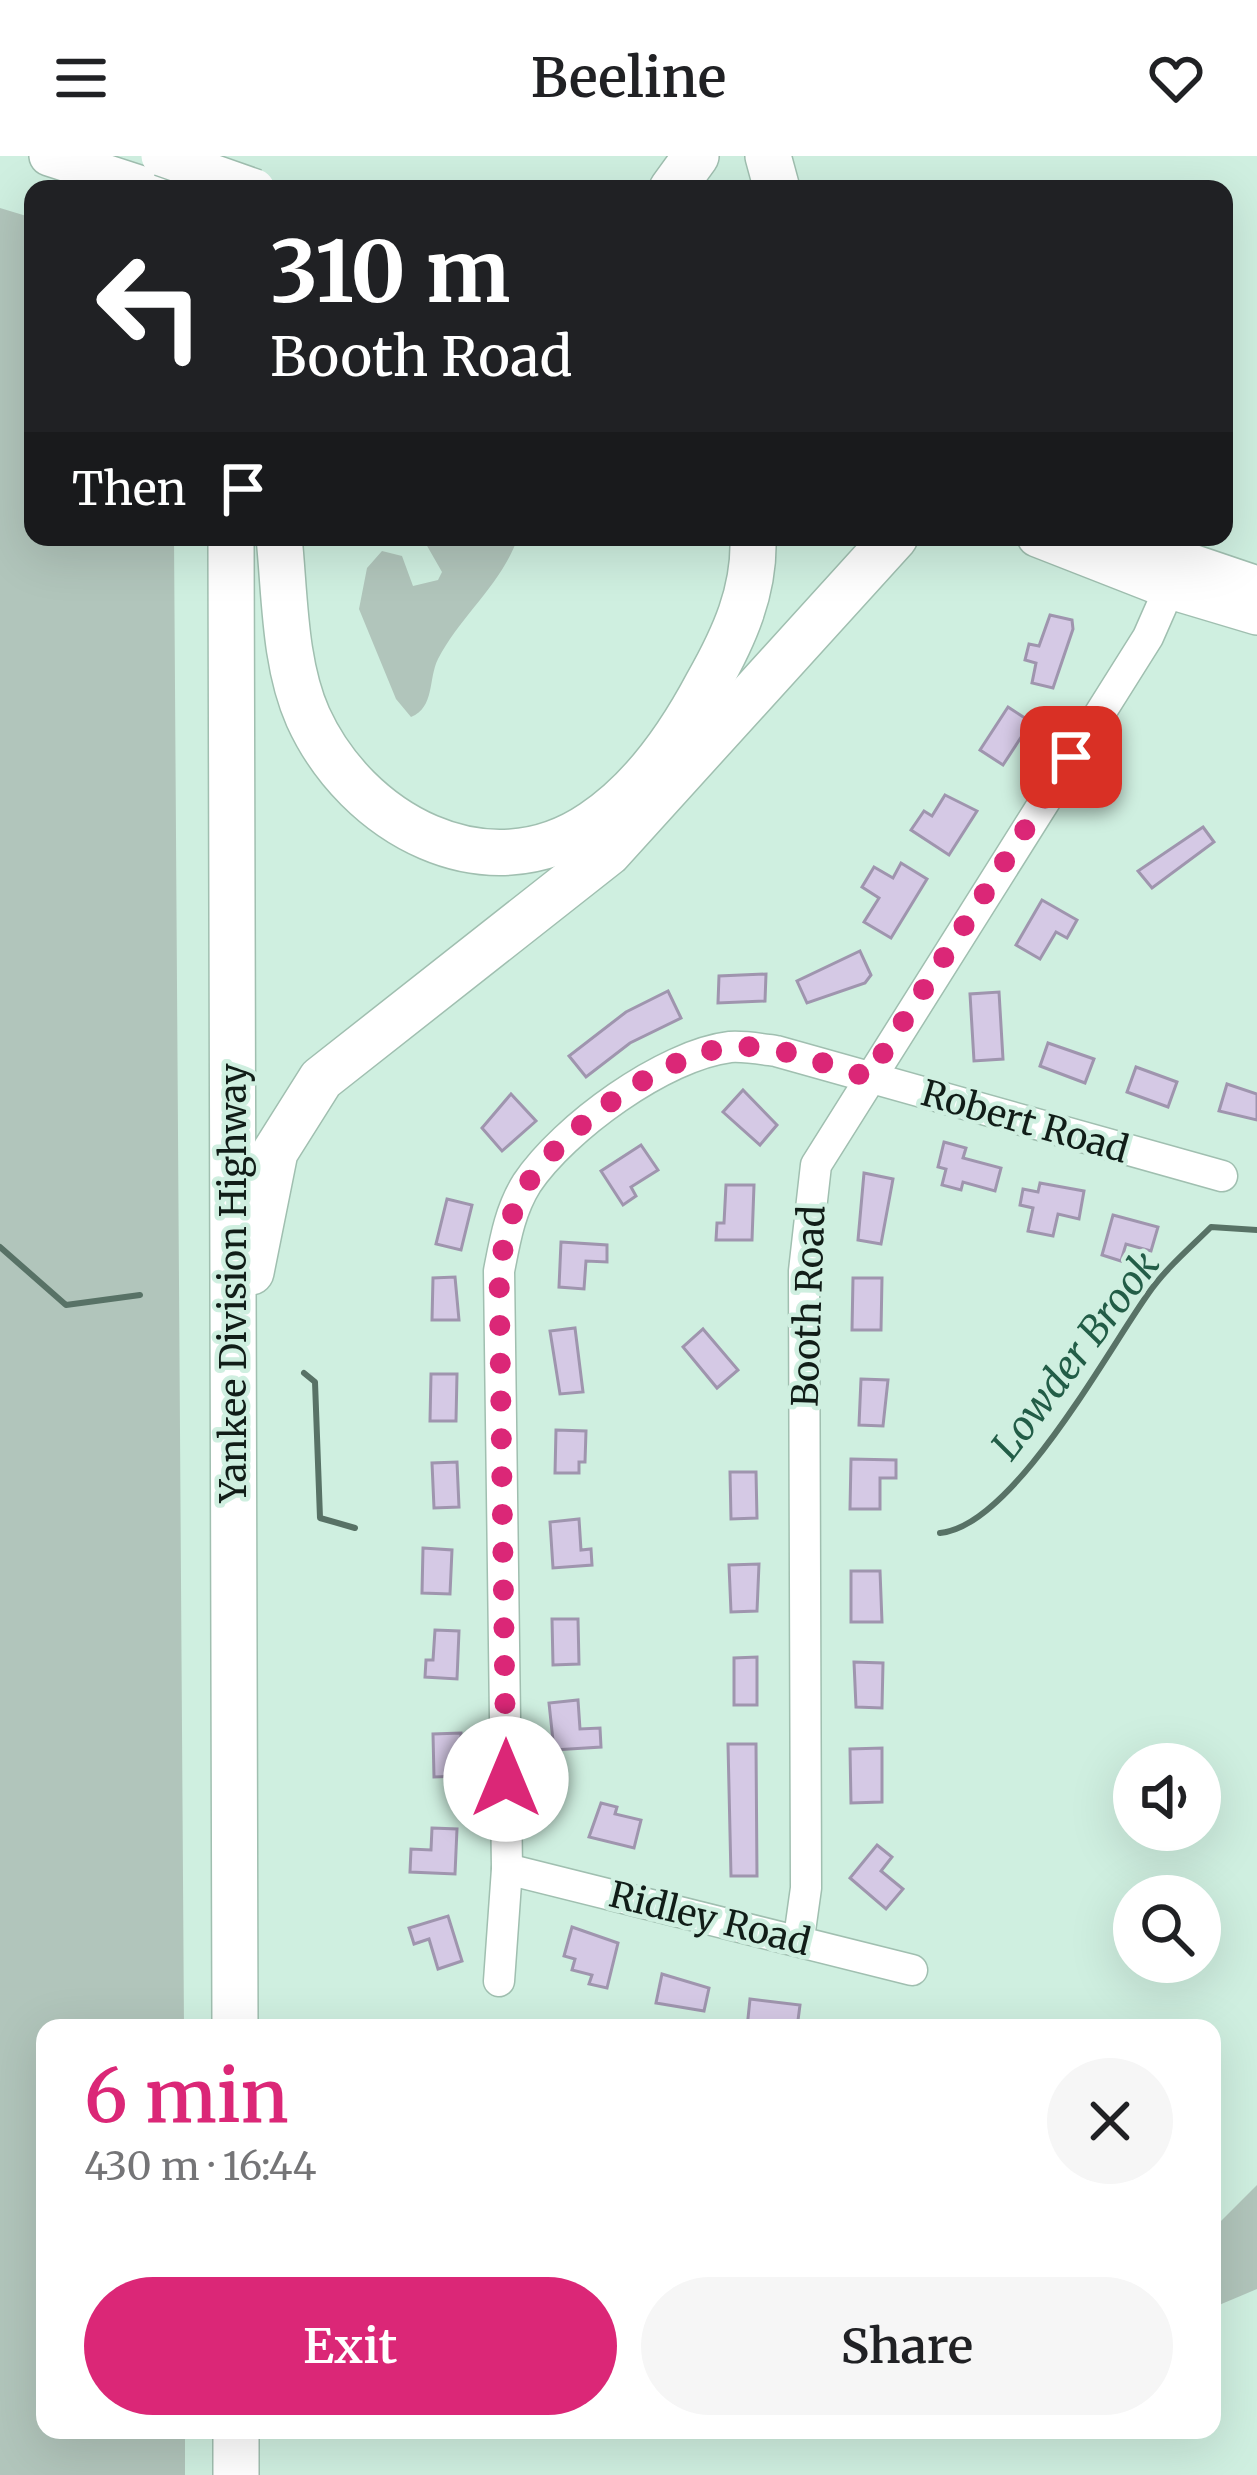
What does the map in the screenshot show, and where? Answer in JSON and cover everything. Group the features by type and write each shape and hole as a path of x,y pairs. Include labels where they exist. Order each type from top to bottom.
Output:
{"highway":[{"name":"Yankee Division Highway","path":"231,546 235,2019"},
{"path":"280,546 292,659 308,716 326,749 370,803 398,823 446,845 495,852 542,846 589,826 653,767 692,712 736,629 751,578 752,546"},
{"path":"233,1345 275,1152 321,1079 608,853 887,546"},
{"path":"236,2439 236,2475"}],"main road":[{"path":"49,156 123,180"},
{"path":"161,156 229,180"},
{"path":"1070,546 1175,575 1257,586"},
{"path":"1127,546 1257,615"}],"street":[{"name":"Booth Road","path":"799,1938 806,1888 804,1271 816,1165 1148,637 1175,575"},
{"name":"Robert Road","path":"499,1981 507,1869 499,1270 509,1222 528,1182 566,1141 629,1089 692,1056 733,1047 776,1051 1222,1176"},
{"name":"Ridley Road","path":"507,1869 799,1938 912,1970"}],"green space":[{"path":"0,208 24,215 24,546 174,546 184,2019 36,2019 36,2439 185,2439 185,2475 0,2475"},
{"path":"427,546 514,546 447,643 424,707 411,717 396,699 359,609 367,568 382,551 402,556 413,586 438,580 442,572"},
{"path":"1257,2185 1257,2289 1221,2304 1221,2221"}],"building":[{"path":"1050,615 1072,620 1073,629 1053,688 1032,683 1036,663 1025,660 1029,644 1039,646"},
{"path":"1008,707 1031,722 1003,765 980,750"},
{"path":"945,795 977,811 949,855 911,830 924,811 932,816"},
{"path":"1203,827 1214,842 1152,888 1138,871"},
{"path":"901,863 927,879 891,938 864,922 879,898 862,887 874,867 893,878"},
{"path":"1042,900 1077,920 1067,938 1056,932 1040,959 1016,945"},
{"path":"860,951 871,975 865,983 807,1003 797,981"},
{"path":"766,974 765,1001 718,1003 719,976"},
{"path":"668,991 681,1018 630,1043 586,1077 569,1056 626,1012"},
{"path":"999,992 1003,1059 974,1061 970,994"},
{"path":"1048,1043 1094,1059 1085,1083 1040,1066"},
{"path":"1136,1067 1177,1082 1168,1107 1127,1092"},
{"path":"1227,1084 1257,1094 1257,1120 1219,1111"},
{"path":"743,1090 777,1125 760,1145 723,1112"},
{"path":"511,1094 536,1121 502,1151 482,1128"},
{"path":"944,1142 966,1148 963,1158 1001,1168 995,1191 963,1182 961,1190 942,1185 946,1169 938,1167"},
{"path":"641,1145 658,1170 631,1187 636,1196 623,1205 601,1171"},
{"path":"864,1173 893,1179 881,1244 858,1240"},
{"path":"1040,1183 1084,1191 1079,1219 1058,1214 1053,1236 1028,1231 1033,1208 1020,1205 1023,1189 1038,1192"},
{"path":"726,1185 754,1185 752,1240 716,1240 717,1223 724,1223"},
{"path":"447,1199 472,1205 461,1250 436,1244"},
{"path":"1113,1215 1158,1227 1151,1251 1126,1244 1121,1261 1102,1255"},
{"path":"561,1242 607,1245 607,1262 586,1261 584,1289 559,1287"},
{"path":"455,1277 459,1320 432,1320 433,1278"},
{"path":"853,1278 882,1278 881,1330 852,1330"},
{"path":"575,1328 583,1392 560,1394 550,1331"},
{"path":"703,1329 738,1370 717,1388 683,1347"},
{"path":"431,1374 457,1374 456,1421 430,1421"},
{"path":"861,1379 888,1380 883,1426 859,1425"},
{"path":"556,1430 586,1431 585,1462 579,1462 579,1473 555,1473"},
{"path":"851,1459 896,1460 896,1478 880,1478 880,1509 850,1509"},
{"path":"457,1462 459,1507 434,1508 432,1463"},
{"path":"730,1472 756,1472 757,1518 731,1519"},
{"path":"579,1519 581,1550 591,1549 592,1565 553,1568 550,1522"},
{"path":"423,1548 452,1550 450,1594 422,1593"},
{"path":"759,1564 757,1611 731,1612 729,1565"},
{"path":"851,1571 880,1571 882,1622 851,1622"},
{"path":"552,1619 578,1619 579,1664 553,1665"},
{"path":"435,1630 459,1631 457,1679 425,1677 426,1660 433,1660"},
{"path":"757,1657 757,1705 734,1705 734,1658"},
{"path":"854,1662 883,1663 882,1708 856,1707"},
{"path":"578,1700 580,1729 600,1728 601,1747 554,1750 549,1703"},
{"path":"461,1733 462,1776 434,1777 433,1734"},
{"path":"728,1744 756,1744 757,1876 731,1876"},
{"path":"882,1748 882,1802 851,1803 850,1749"},
{"path":"601,1803 617,1807 615,1814 641,1820 634,1848 589,1837"},
{"path":"432,1828 457,1829 455,1874 410,1872 411,1849 431,1850"},
{"path":"877,1845 892,1857 881,1871 903,1889 886,1909 850,1878"},
{"path":"448,1916 462,1961 438,1969 429,1939 414,1944 409,1928"},
{"path":"572,1927 618,1943 607,1988 589,1984 592,1975 572,1970 575,1959 564,1956"},
{"path":"662,1974 709,1988 704,2011 656,2003"},
{"path":"750,1999 800,2005 798,2019 748,2019"}],"waterway":[{"name":"Lowder Brook","path":"940,1533 968,1523 1027,1470 1155,1285 1211,1227 1257,1230"},
{"name":"Lowder Brook","path":"0,1247 66,1305 140,1295"},
{"name":"Lowder Brook","path":"304,1373 315,1382 320,1518 355,1528"}],"route":[{"path":"506,1779 499,1270 509,1222 528,1182 566,1141 629,1089 692,1056 733,1047 776,1051 868,1077 1071,757"}]}
